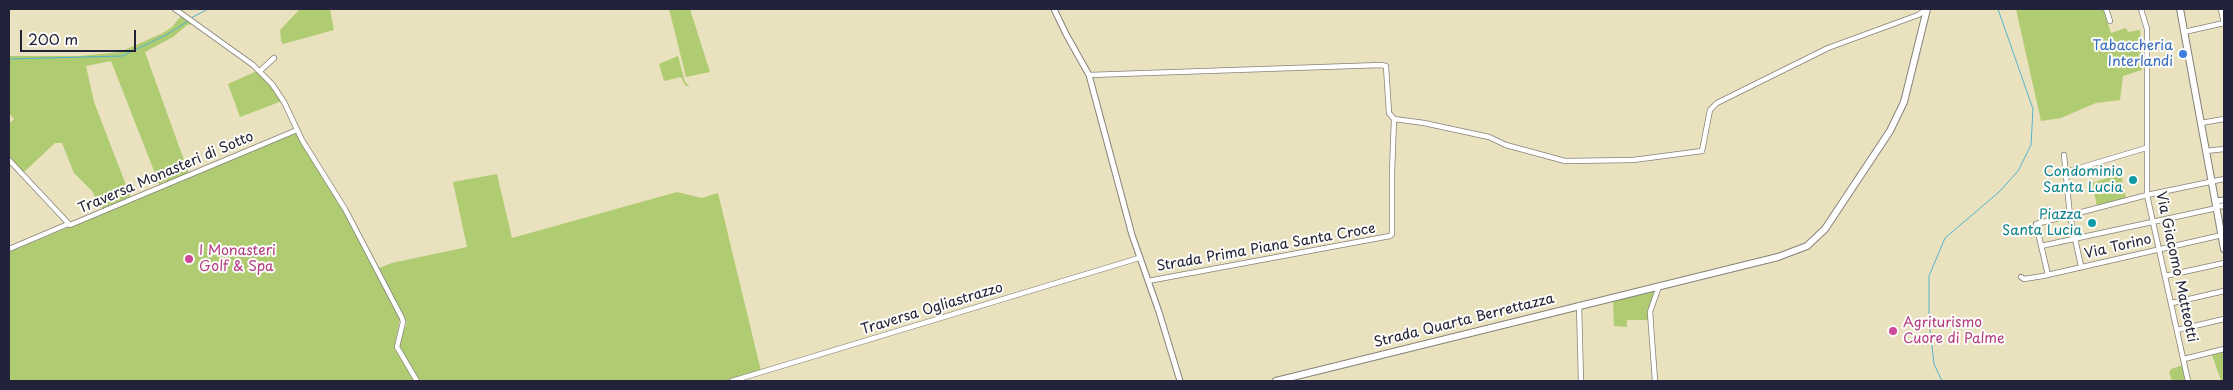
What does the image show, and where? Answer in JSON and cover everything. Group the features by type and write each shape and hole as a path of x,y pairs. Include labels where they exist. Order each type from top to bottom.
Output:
{"main road":[{"path":"2180,9 2224,249"},
{"name":"Strada Quarta Berrettazza","path":"1276,381 1778,257 1806,246 1817,238 1835,216 1890,131 1900,112 1927,10"}],"street":[{"path":"175,9 260,71 280,95 297,130 345,209 402,318 403,322 397,347 417,381"},
{"path":"1054,9 1089,74 1139,258 1180,381"},
{"path":"2106,9 2110,21"},
{"name":"Via Giacomo Matteotti","path":"2140,9 2147,30 2147,195 2188,381"},
{"path":"2184,32 2224,24 2221,9"},
{"path":"1394,119 1424,123 1489,137 1506,145 1565,161 1633,160 1698,152 1704,148 1710,110 1717,103 1828,48 1927,10"},
{"path":"260,71 274,58"},
{"name":"Strada Prima Piana Santa Croce","path":"1089,74 1386,66 1390,117 1394,119 1392,234 1390,236 1148,281"},
{"path":"2201,123 2224,118"},
{"name":"Traversa Monasteri di Sotto","path":"9,160 68,224 72,225 297,130"},
{"path":"2066,172 2146,148"},
{"path":"2206,151 2224,149"},
{"path":"2064,155 2070,216 2081,266"},
{"path":"2048,275 2036,224 2147,195 2224,179"},
{"path":"2041,246 2153,222 2216,205 2224,200"},
{"path":"2216,205 2224,206"},
{"path":"9,249 68,224"},
{"name":"Via Torino","path":"2021,277 2024,279 2048,275 2081,266 2223,236"},
{"name":"Traversa Ogliastrazzo","path":"732,381 1139,258"},
{"path":"2165,276 2224,263"},
{"path":"1655,381 1650,312 1659,286"},
{"path":"2172,303 2224,291"},
{"path":"1579,306 1581,381"},
{"path":"2178,330 2224,319"},
{"path":"2184,360 2224,349"}],"green space":[{"path":"300,9 330,9 334,30 283,44 280,30"},
{"path":"669,9 690,9 710,72 686,77"},
{"path":"2016,9 2103,9 2111,33 2126,28 2128,32 2140,30 2142,70 2123,76 2120,100 2096,103 2061,118 2041,121"},
{"path":"181,16 193,24 187,25 173,37 145,52 189,174 167,184 164,181 160,186 111,61 86,66 94,102 131,198 103,209 99,208 93,192 74,173 62,143 55,143 23,173 9,158 9,124 14,119 9,113 9,56 80,56 120,52 163,33 172,27"},
{"path":"678,56 685,82 690,87 685,85 681,77 664,81 659,64"},
{"path":"257,71 282,101 240,117 228,84"},
{"name":"I Monasteri Golf & Spa","path":"296,134 344,212 400,318 394,348 415,381 9,381 9,252"},
{"path":"497,174 512,238 677,192 702,198 718,193 761,371 727,381 419,381 399,347 399,341 407,323 379,268 392,263 467,247 453,182"},
{"path":"2121,174 2126,198 2097,206 2092,183"},
{"path":"1655,290 1656,293 1649,307 1649,320 1627,320 1627,327 1614,326 1613,300"},
{"path":"2224,352 2224,381 2221,381 2212,355"},
{"path":"2183,365 2186,381 2172,381 2169,373 2171,369"}],"waterway":[{"path":"191,18 208,9"},
{"path":"1942,381 1934,364 1929,320 1929,276 1945,238 1999,192 2018,171 2031,145 2033,109 1998,9"},
{"path":"9,59 122,56 166,35 188,21"}],"place":[{"name":"Tabaccheria Interlandi","path":"2183,54"},
{"name":"Condominio Santa Lucia","path":"2133,180"},
{"name":"Piazza Santa Lucia","path":"2092,223"},
{"name":"I Monasteri Golf & Spa","path":"189,259"},
{"name":"Agriturismo Cuore di Palme","path":"1893,331"}]}
